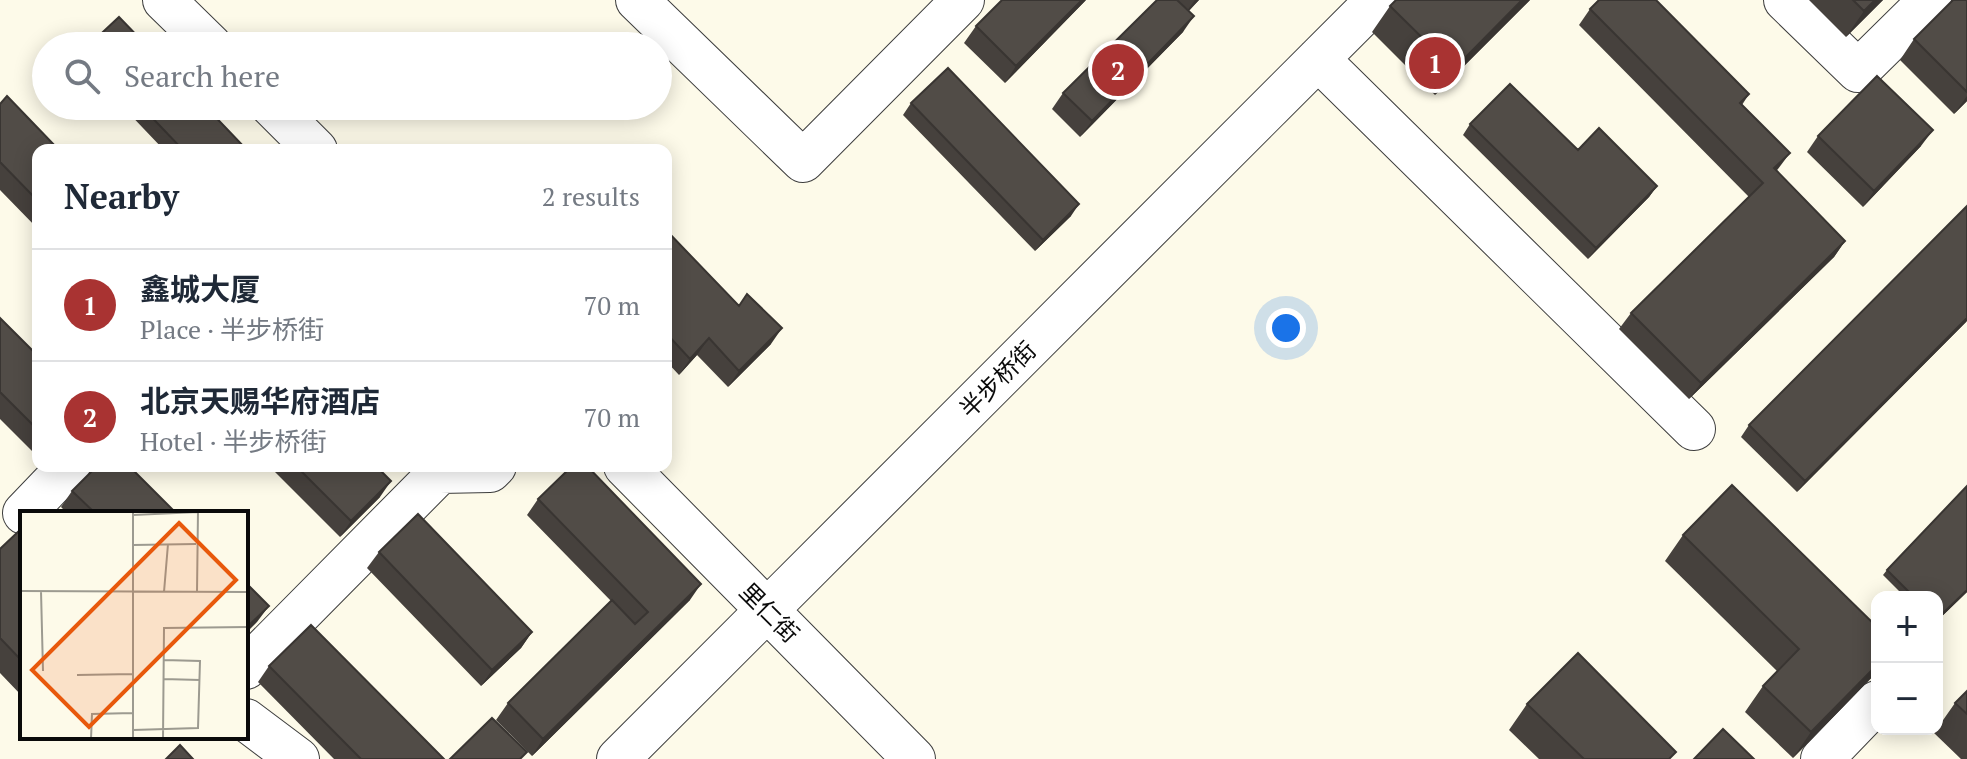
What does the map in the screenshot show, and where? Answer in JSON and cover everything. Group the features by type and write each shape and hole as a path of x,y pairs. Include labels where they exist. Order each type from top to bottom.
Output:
{"street":[{"path":"164,0 197,32"},
{"path":"637,0 670,32"},
{"path":"672,34 803,161 963,0"},
{"name":"半步桥街","path":"618,759 1377,0"},
{"path":"1785,0 1858,71 1930,0"},
{"path":"1318,59 1694,429"},
{"path":"286,120 310,144"},
{"path":"27,511 63,472"},
{"path":"248,666 440,472"},
{"name":"里仁街","path":"631,472 914,759"},
{"path":"1822,759 1871,708"},
{"path":"248,722 298,759"}],"building":[{"path":"1002,0 1082,0 1016,66 976,26"},
{"path":"1157,0 1177,0 1194,16 1092,121 1063,93"},
{"path":"1396,0 1522,0 1454,69 1390,6"},
{"path":"1599,0 1656,0 1749,94 1740,103 1790,153 1774,168 1845,241 1701,383 1631,313 1763,183 1590,9"},
{"path":"1853,0 1875,0 1864,11"},
{"path":"1953,0 1967,0 1967,92 1914,39"},
{"path":"119,17 133,32 103,32"},
{"path":"948,68 1079,204 1043,240 911,103"},
{"path":"1877,76 1933,130 1874,191 1818,136"},
{"path":"1510,84 1578,150 1599,128 1657,186 1596,248 1470,124"},
{"path":"7,96 53,144 32,144 32,195 0,162 0,104"},
{"path":"154,120 218,120 241,144 177,144"},
{"path":"1967,206 1967,318 1805,481 1749,425"},
{"path":"672,236 739,306 747,294 782,328 739,371 709,338 690,359 672,340"},
{"path":"0,318 32,350 32,424 0,392"},
{"path":"91,472 135,472 174,511 93,511 72,491"},
{"path":"302,472 382,472 391,481 351,521"},
{"path":"566,472 593,472 701,584 543,739 508,703 612,600 635,624 648,612 538,499"},
{"path":"1732,485 1871,621 1871,671 1811,732 1763,686 1799,649 1683,535"},
{"path":"1967,486 1967,590 1943,613 1943,591 1908,591 1887,570"},
{"path":"418,514 532,632 492,670 379,552"},
{"path":"20,530 20,659 0,638 0,549"},
{"path":"248,585 269,606 248,626"},
{"path":"311,625 444,759 361,759 269,666"},
{"path":"1578,653 1676,752 1669,759 1584,759 1527,704"},
{"path":"1967,691 1967,714 1955,703"},
{"path":"492,718 527,752 520,759 450,759"},
{"path":"1723,729 1754,759 1694,759"},
{"path":"180,745 193,759 166,759"}],"place":[{"name":"鑫城大厦","path":"1435,63"},
{"name":"北京天赐华府酒店","path":"1118,70"}]}
